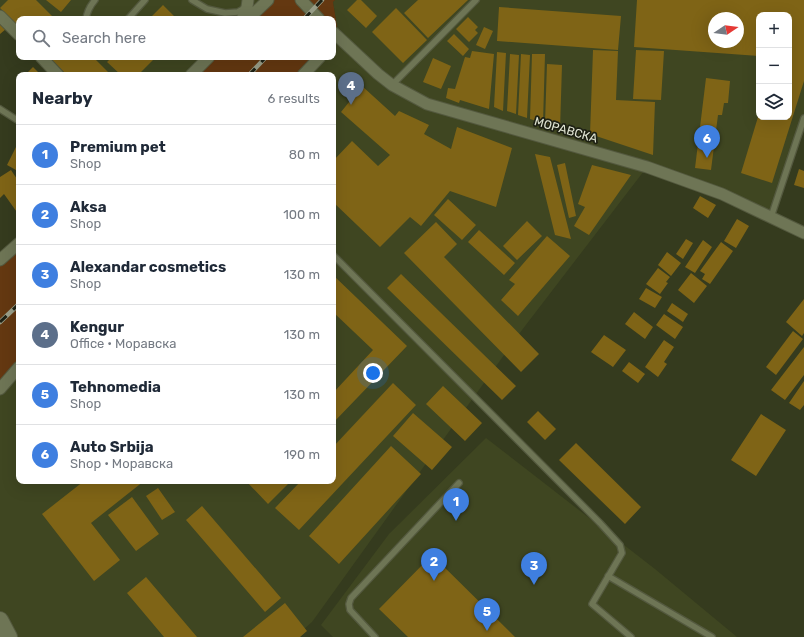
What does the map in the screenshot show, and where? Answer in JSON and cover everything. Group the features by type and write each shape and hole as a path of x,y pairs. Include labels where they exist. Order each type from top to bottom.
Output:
{"street":[{"path":"251,16 268,0"},
{"path":"300,0 316,16"},
{"path":"243,16 247,3"},
{"path":"0,16 16,32"},
{"name":"МОРАВСКА","path":"336,39 392,85 427,104 647,167 722,194 804,233"},
{"path":"44,60 55,72"},
{"path":"194,72 206,60"},
{"path":"306,72 317,60"},
{"path":"0,260 16,246"},
{"path":"0,389 16,370"},
{"path":"0,620 9,637"}],"lane":[{"path":"86,16 89,7 95,0"},
{"path":"131,16 145,0"},
{"path":"192,0 207,9 225,13 238,12 247,3"},
{"path":"392,85 476,0"},
{"path":"0,109 16,119"},
{"path":"771,218 804,118"},
{"path":"336,259 600,523 620,545 622,553 592,604 631,637"},
{"path":"376,637 350,610 348,604 351,598 459,483"},
{"path":"608,576 712,637"}],"shaded area":[{"path":"0,0 272,0 255,16 16,16 16,27 0,11"},
{"path":"272,0 335,0 333,2 335,16 255,16"},
{"path":"335,0 804,0 804,118 771,217 647,167 522,330 312,622 295,637 9,637 0,620 0,381 16,365 16,484 336,484 336,72 306,72 317,60 336,60 336,41 339,38 333,2"},
{"path":"336,20 339,38 336,41"},
{"path":"48,60 209,60 196,72 59,72"},
{"path":"209,60 317,60 306,72 196,72"},
{"path":"16,246 16,365 0,381 0,261"},
{"path":"486,438 655,569 737,637 333,637 321,625 389,534"}],"building":[{"path":"8,0 36,0 52,16 16,16 16,24 0,8"},
{"path":"46,0 71,0 61,12"},
{"path":"357,0 361,0 377,16 366,28 347,10"},
{"path":"418,0 468,0 428,38 404,13"},
{"path":"637,0 804,0 804,81 792,119 792,12 756,12 756,56 634,47"},
{"path":"163,5 174,16 152,16"},
{"path":"499,7 621,16 618,50 497,41"},
{"path":"396,8 427,40 403,63 372,32"},
{"path":"468,17 478,27 475,30 478,33 469,42 456,29"},
{"path":"0,22 6,29 0,34"},
{"path":"484,27 493,31 485,49 476,45"},
{"path":"454,34 469,49 463,56 447,41"},
{"path":"593,50 618,51 616,100 655,102 653,155 590,134"},
{"path":"636,50 664,51 661,100 633,99"},
{"path":"472,51 494,54 489,109 460,100 459,103 446,98 448,88 455,89 465,57 470,58"},
{"path":"497,52 506,53 503,111 494,107"},
{"path":"510,54 519,55 516,114 507,111"},
{"path":"521,54 530,55 527,118 518,115"},
{"path":"532,54 545,54 543,123 530,119"},
{"path":"433,58 451,66 441,89 423,82"},
{"path":"52,60 96,60 108,72 64,72"},
{"path":"109,60 153,60 141,72 118,72 107,62"},
{"path":"547,64 562,65 560,129 545,123"},
{"path":"33,67 38,72 28,72"},
{"path":"706,78 730,81 728,103 724,103 722,115 718,115 711,170 695,168"},
{"path":"362,86 395,116 399,111 429,125 424,134 451,149 457,127 512,148 496,207 450,191 421,226 410,217 380,247 336,205 336,158 352,141 378,166 390,155 341,112"},
{"path":"757,120 792,120 772,183 741,173"},
{"path":"16,147 16,170 7,165"},
{"path":"535,154 550,157 571,239 555,235"},
{"path":"565,163 576,216 569,218 557,165"},
{"path":"592,165 631,175 589,235 574,226 585,207 578,204"},
{"path":"799,169 804,171 804,188 794,185"},
{"path":"11,170 16,178 16,211 4,194 0,198 0,177"},
{"path":"700,196 716,205 708,218 693,208"},
{"path":"448,199 476,225 462,240 434,215"},
{"path":"737,219 749,226 736,248 724,241"},
{"path":"527,221 542,236 517,260 503,246"},
{"path":"436,222 457,244 444,257 539,354 521,372 404,253"},
{"path":"479,230 515,263 504,275 468,242"},
{"path":"547,236 570,256 518,316 501,300 515,284 509,280"},
{"path":"686,239 693,243 683,259 676,254"},
{"path":"703,240 712,247 695,273 685,267"},
{"path":"721,242 733,251 710,284 702,279 705,274 700,271"},
{"path":"667,252 681,263 671,276 658,265"},
{"path":"658,268 670,277 666,282 668,283 660,294 646,284"},
{"path":"691,273 707,286 694,303 678,290"},
{"path":"401,274 516,386 502,400 387,288"},
{"path":"336,278 407,346 336,420 336,390 373,350 336,315"},
{"path":"646,288 662,297 655,308 639,299"},
{"path":"804,299 804,333 802,336 786,322"},
{"path":"672,303 688,314 683,322 667,311"},
{"path":"634,312 653,327 645,339 625,324"},
{"path":"664,314 683,327 675,339 656,325"},
{"path":"793,331 803,339 776,375 766,367"},
{"path":"604,335 626,350 613,367 591,352"},
{"path":"664,340 674,347 664,362 667,364 658,377 645,367"},
{"path":"804,347 804,375 785,400 771,390"},
{"path":"629,362 645,374 638,383 622,371"},
{"path":"804,381 804,405 800,410 789,403"},
{"path":"393,383 416,405 299,530 275,508 298,484 336,484 336,444"},
{"path":"443,386 482,423 465,441 426,404"},
{"path":"538,411 556,429 545,440 527,422"},
{"path":"413,413 452,447 432,470 393,436"},
{"path":"761,414 786,430 756,476 731,460"},
{"path":"576,443 641,507 625,524 559,460"},
{"path":"391,446 421,474 339,564 309,536"},
{"path":"80,484 140,484 91,523 120,560 94,581 42,514"},
{"path":"249,484 288,484 268,504"},
{"path":"158,488 175,512 162,520 146,496"},
{"path":"132,497 159,534 136,551 108,515"},
{"path":"202,506 281,598 265,612 186,520"},
{"path":"432,555 515,637 408,637 379,609"},
{"path":"146,577 197,637 164,637 127,593"},
{"path":"285,603 307,631 300,637 243,637"}],"railway":[{"path":"307,16 322,0"},
{"path":"252,72 263,60"},
{"path":"0,322 16,307"}],"place":[{"name":"Kengur","path":"351,105"},
{"name":"Auto Srbija","path":"707,158"},
{"name":"Premium pet","path":"456,521"},
{"name":"Aksa","path":"434,581"},
{"name":"Alexandar cosmetics","path":"534,585"},
{"name":"Tehnomedia","path":"487,631"}]}
